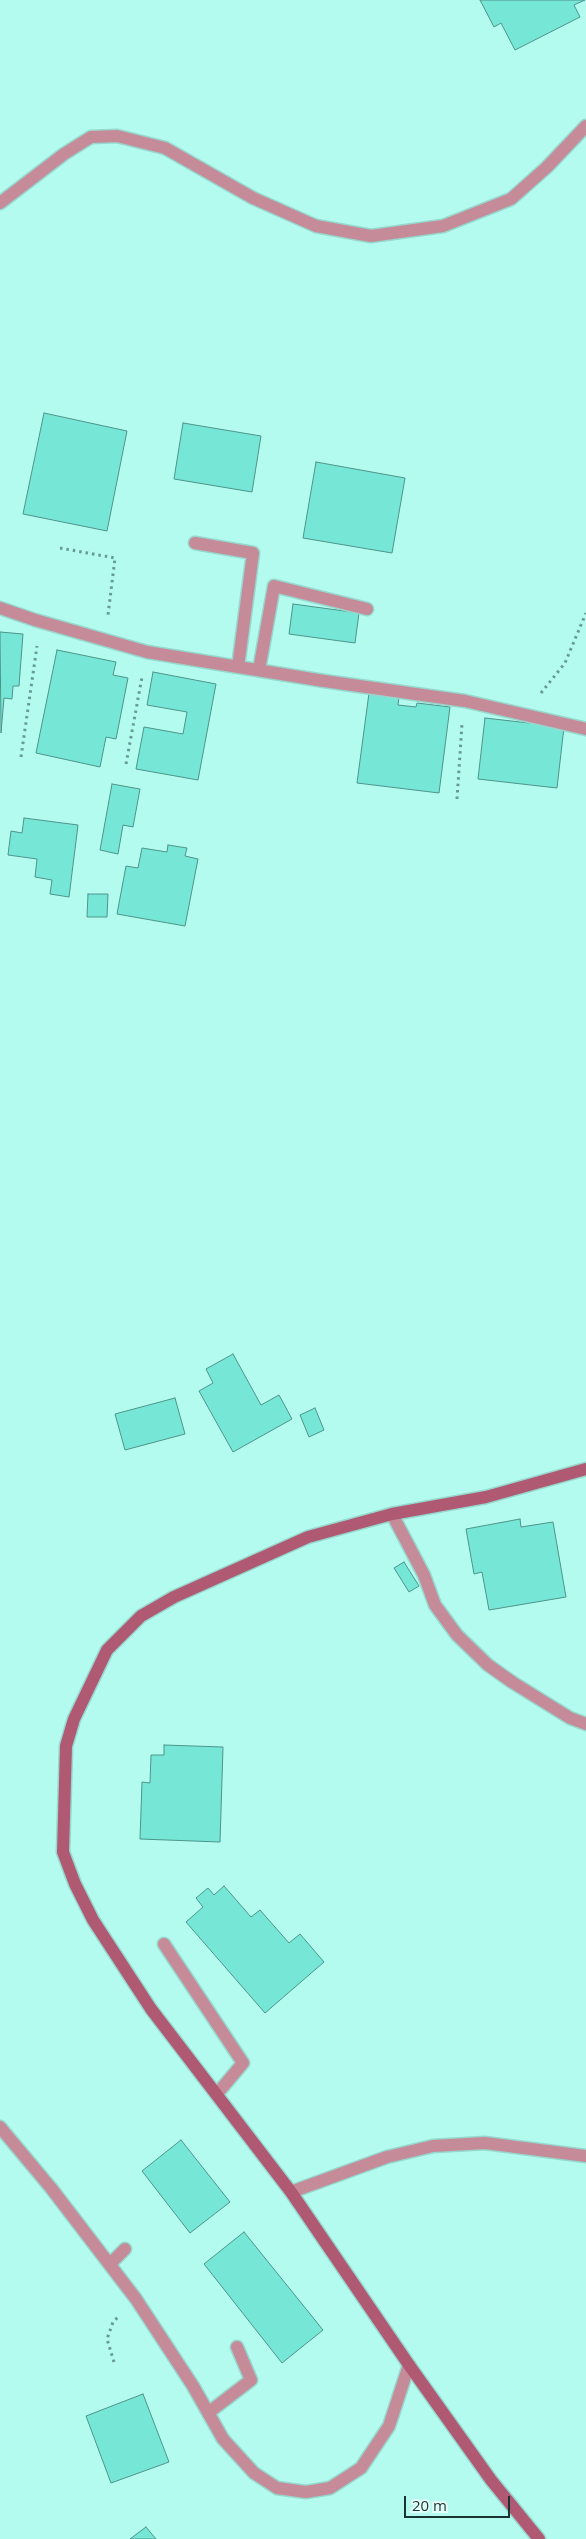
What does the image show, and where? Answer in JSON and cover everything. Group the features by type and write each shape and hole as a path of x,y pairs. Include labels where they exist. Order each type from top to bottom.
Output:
{"main road":[{"path":"539,2539 491,2480 408,2365 291,2192 151,2009 93,1920 75,1884 63,1852 66,1746 74,1719 108,1650 141,1616 174,1597 308,1537 392,1514 486,1497 586,1469"}],"street":[{"path":"0,203 64,154 91,138 117,136 165,148 253,198 316,226 371,236 443,226 511,199 547,167 586,126"},
{"path":"195,543 253,553 238,667"},
{"path":"259,670 274,586 367,609"},
{"path":"0,608 147,652 464,701 586,729"},
{"path":"392,1514 424,1575 435,1605 457,1635 488,1665 512,1682 570,1718 586,1724"},
{"path":"164,1944 243,2063 217,2094"},
{"path":"0,2126 136,2298 193,2386 222,2439 254,2473 277,2488 306,2492 330,2488 361,2468 389,2426 408,2365"},
{"path":"291,2192 386,2157 433,2146 485,2143 586,2156"},
{"path":"110,2264 125,2250"},
{"path":"208,2413 251,2380 237,2347"}],"path":[{"path":"60,548 115,558 105,640"},
{"path":"524,715 564,663 586,613"},
{"path":"21,757 37,650 35,620"},
{"path":"126,764 147,652"},
{"path":"456,800 464,701"},
{"path":"114,2362 107,2339 113,2322 136,2298"}],"building":[{"path":"480,0 585,0 574,5 580,17 515,50 501,23 494,27"},
{"path":"44,413 127,431 107,531 23,514"},
{"path":"183,423 261,436 252,492 174,479"},
{"path":"316,462 405,478 392,553 303,538"},
{"path":"293,604 359,613 355,643 289,634"},
{"path":"0,632 23,634 19,686 13,686 12,699 4,698 1,733"},
{"path":"57,650 116,662 113,675 128,678 116,739 106,737 100,767 36,753"},
{"path":"153,672 216,684 198,780 136,769 144,727 183,734 187,712 147,705"},
{"path":"369,693 399,697 398,705 416,707 417,703 450,707 439,793 357,783"},
{"path":"485,718 564,727 557,788 478,779"},
{"path":"112,784 140,789 133,827 123,825 118,854 100,850"},
{"path":"24,818 78,825 69,897 50,894 52,880 35,877 37,859 8,855 11,831 22,833"},
{"path":"168,845 187,848 185,856 198,859 185,926 117,914 126,866 138,868 142,848 167,852"},
{"path":"88,894 108,894 107,917 87,917"},
{"path":"233,1354 261,1405 279,1395 292,1419 233,1452 199,1391 213,1383 206,1369"},
{"path":"175,1398 185,1434 125,1450 115,1414"},
{"path":"315,1408 324,1430 309,1437 300,1415"},
{"path":"520,1519 521,1527 553,1522 566,1597 489,1610 482,1572 474,1574 466,1529"},
{"path":"404,1562 419,1586 409,1592 394,1568"},
{"path":"164,1745 223,1747 220,1842 140,1839 142,1782 150,1783 151,1755 164,1755"},
{"path":"224,1886 251,1917 260,1910 289,1943 300,1934 324,1962 265,2013 186,1922 203,1907 196,1898 208,1888 214,1895"},
{"path":"181,2140 230,2202 190,2233 142,2171"},
{"path":"244,2232 323,2330 282,2363 204,2264"},
{"path":"143,2394 169,2462 111,2483 86,2416"},
{"path":"146,2527 156,2539 130,2539"}]}
